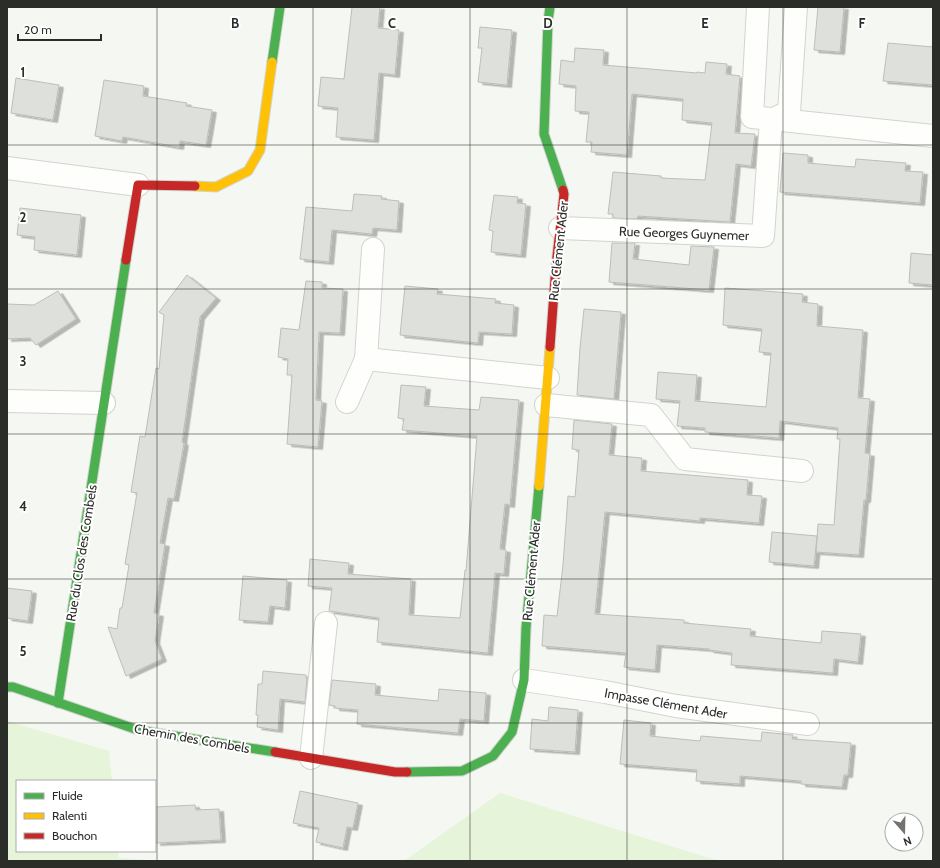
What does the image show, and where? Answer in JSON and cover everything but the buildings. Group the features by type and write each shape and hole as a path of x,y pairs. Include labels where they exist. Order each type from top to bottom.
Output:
{"street":[{"path":"7,168 138,185 216,188 248,172 260,150 280,7"},
{"name":"Rue Clément Ader","path":"494,756 512,732 524,680 526,628 546,405 556,265 564,194 544,134 548,21 550,7"},
{"path":"758,7 752,118 933,136"},
{"path":"771,120 789,112 796,7"},
{"name":"Rue Georges Guynemer","path":"560,228 763,236 771,120"},
{"name":"Rue du Clos des Combels","path":"58,703 138,185"},
{"path":"347,402 366,359 373,249"},
{"path":"366,359 548,378"},
{"path":"7,401 104,403"},
{"path":"546,405 651,415 685,459 802,471"},
{"path":"311,758 326,623"},
{"name":"Impasse Clément Ader","path":"524,680 605,692 676,706 808,724"},
{"name":"Chemin des Combels","path":"7,687 13,687 138,730 395,772 462,771 494,756"}],"green space":[{"path":"7,721 109,751 112,780 16,780 16,852 118,852 119,858 164,861 7,861"},
{"path":"500,793 719,861 404,861"}],"traffic: fast":[{"path":"272,62 280,7"},
{"path":"550,7 548,21 544,134 563,190"},
{"path":"58,703 126,260"},
{"path":"407,772 462,771 493,756 512,732 524,680 526,628 539,486"},
{"path":"7,687 13,687 138,730 275,752"}],"traffic: slow":[{"path":"195,186 216,187 248,171 260,150 272,62"},
{"path":"539,486 550,347"}],"traffic: jam":[{"path":"126,260 138,185 195,186"},
{"path":"550,347 556,265 564,194 563,190"},
{"path":"275,752 395,772 407,772"}]}
